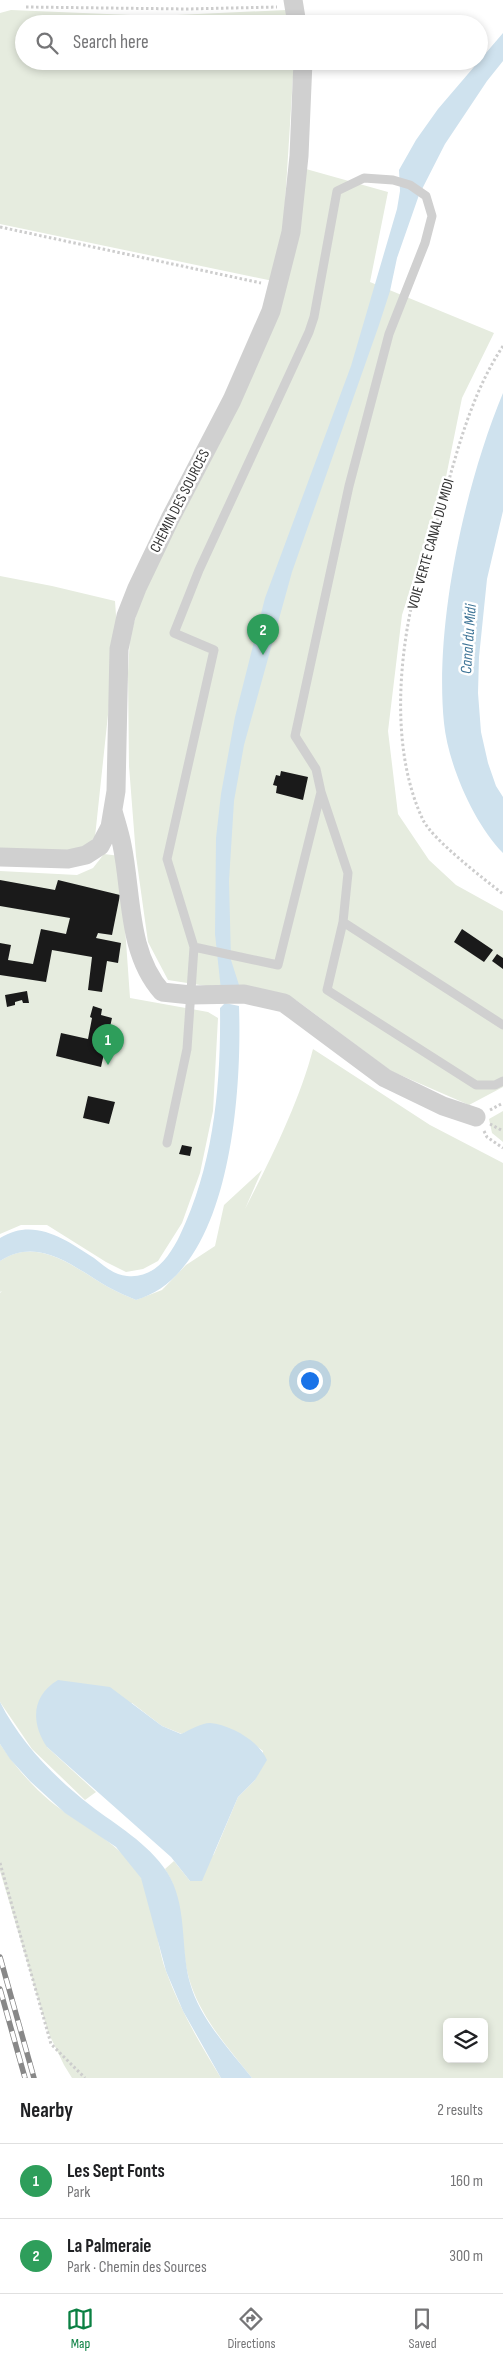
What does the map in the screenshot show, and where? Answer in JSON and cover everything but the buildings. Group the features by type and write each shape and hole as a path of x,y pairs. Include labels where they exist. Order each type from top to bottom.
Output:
{"street":[{"name":"CHEMIN DES SOURCES","path":"0,857 68,859 86,856 100,846 110,827 116,791 119,649 126,616 137,588 170,519 232,400 271,312 290,232 298,156 302,70"},
{"path":"113,810 122,846 127,891 140,954 152,981 162,992 191,995 244,994 284,1003 384,1078 443,1106 476,1117"}],"lane":[{"path":"167,1143 187,1049 194,947 167,859 214,650 174,632 199,570 309,332 314,318 337,191 364,178 393,180 410,185 426,196 432,216 425,243 389,334 349,486 294,736 316,769 321,792 348,872 343,922 328,990 476,1085 495,1085 503,1081"},
{"path":"194,947 278,965 321,792"},
{"path":"343,922 503,1024"}],"path":[{"path":"26,7 295,10"},
{"path":"0,227 277,286"},
{"name":"VOIE VERTE CANAL DU MIDI","path":"503,346 488,369 462,431 437,524 415,589 404,654 401,720 408,782 424,822 444,844 503,894"},
{"path":"476,1117 487,1137 503,1148"},
{"path":"0,1863 52,2044 85,2078"}],"shaded area":[{"path":"11,10 131,15 15,15 15,70 293,70 283,235 273,281 0,224 0,13"},
{"path":"286,10 287,15 177,15"},
{"path":"306,169 388,192 370,282 494,333 462,398 446,477 402,615 388,731 398,814 429,860 456,885 503,911 503,1087 469,1105 391,1071 296,1000 168,980 148,942 136,856 129,766 128,673 130,637 137,612 153,572 227,429"},
{"path":"0,576 115,601 117,630 95,837 85,848 69,853 0,851"},
{"path":"104,854 120,856 130,998 208,1012 218,1018 213,1111 200,1173 182,1223 158,1261 143,1269 126,1272 106,1262 47,1225 21,1225 0,1234 0,871 77,875 93,868"},
{"path":"313,1049 430,1125 503,1163 503,2078 252,2078 217,2034 196,1998 187,1971 177,1897 165,1869 174,1861 190,1881 214,1854 238,1797 255,1780 263,1751 234,1731 225,1728 205,1726 182,1734 162,1726 132,1703 47,1747 96,1792 85,1800 32,1749 0,1702 0,1293 2,1291 0,1292 0,1261 14,1254 28,1251 42,1253 56,1257 108,1287 136,1300 162,1290 186,1265 215,1246 224,1205 262,1170 245,1209 284,1130"},
{"path":"503,1111 503,1142 492,1133 489,1119"},
{"path":"0,1744 11,1760 43,1795 61,1810 108,1842 138,1872 148,1895 162,1959 171,1985 190,2026 221,2078 72,2078 48,2032 0,1871"}],"water":[{"path":"503,33 503,61 487,81 445,144 419,195 397,258 390,291 379,325 292,572 244,745 234,801 229,881 231,960 239,985 221,990 215,934 216,838 221,794 235,717 265,598 351,366 397,209 400,191 399,170 416,140 438,109 471,70 488,70 488,51"},
{"name":"Canal du Midi","path":"503,393 503,511 487,579 479,657 478,693 481,732 488,763 496,786 503,797 503,853 482,826 457,775 446,739 442,684 448,600 465,512 476,469"},
{"path":"225,1003 239,1006 239,1041 238,1083 225,1174 212,1217 193,1254 168,1283 136,1300 108,1287 70,1264 43,1253 29,1251 14,1254 0,1261 0,1238 13,1232 25,1230 49,1233 72,1244 109,1270 127,1276 145,1274 153,1270 166,1258 176,1243 192,1208 208,1152 217,1095 220,1008"},
{"path":"58,1680 110,1687 162,1726 181,1734 199,1725 207,1723 218,1724 243,1735 258,1746 267,1760 255,1780 238,1797 202,1881 190,1881 171,1857 47,1747 38,1729 36,1710 43,1694 49,1686"},
{"path":"0,1702 28,1745 51,1771 90,1805 141,1843 167,1872 178,1898 187,1969 195,1996 216,2033 252,2078 221,2078 183,2011 166,1971 141,1878 116,1847 65,1813 30,1781 10,1759 0,1744"}],"railway":[{"path":"0,1957 34,2078"},
{"path":"0,1989 25,2078"}],"place":[{"name":"La Palmeraie","path":"263,655"},
{"name":"Les Sept Fonts","path":"108,1065"}]}
